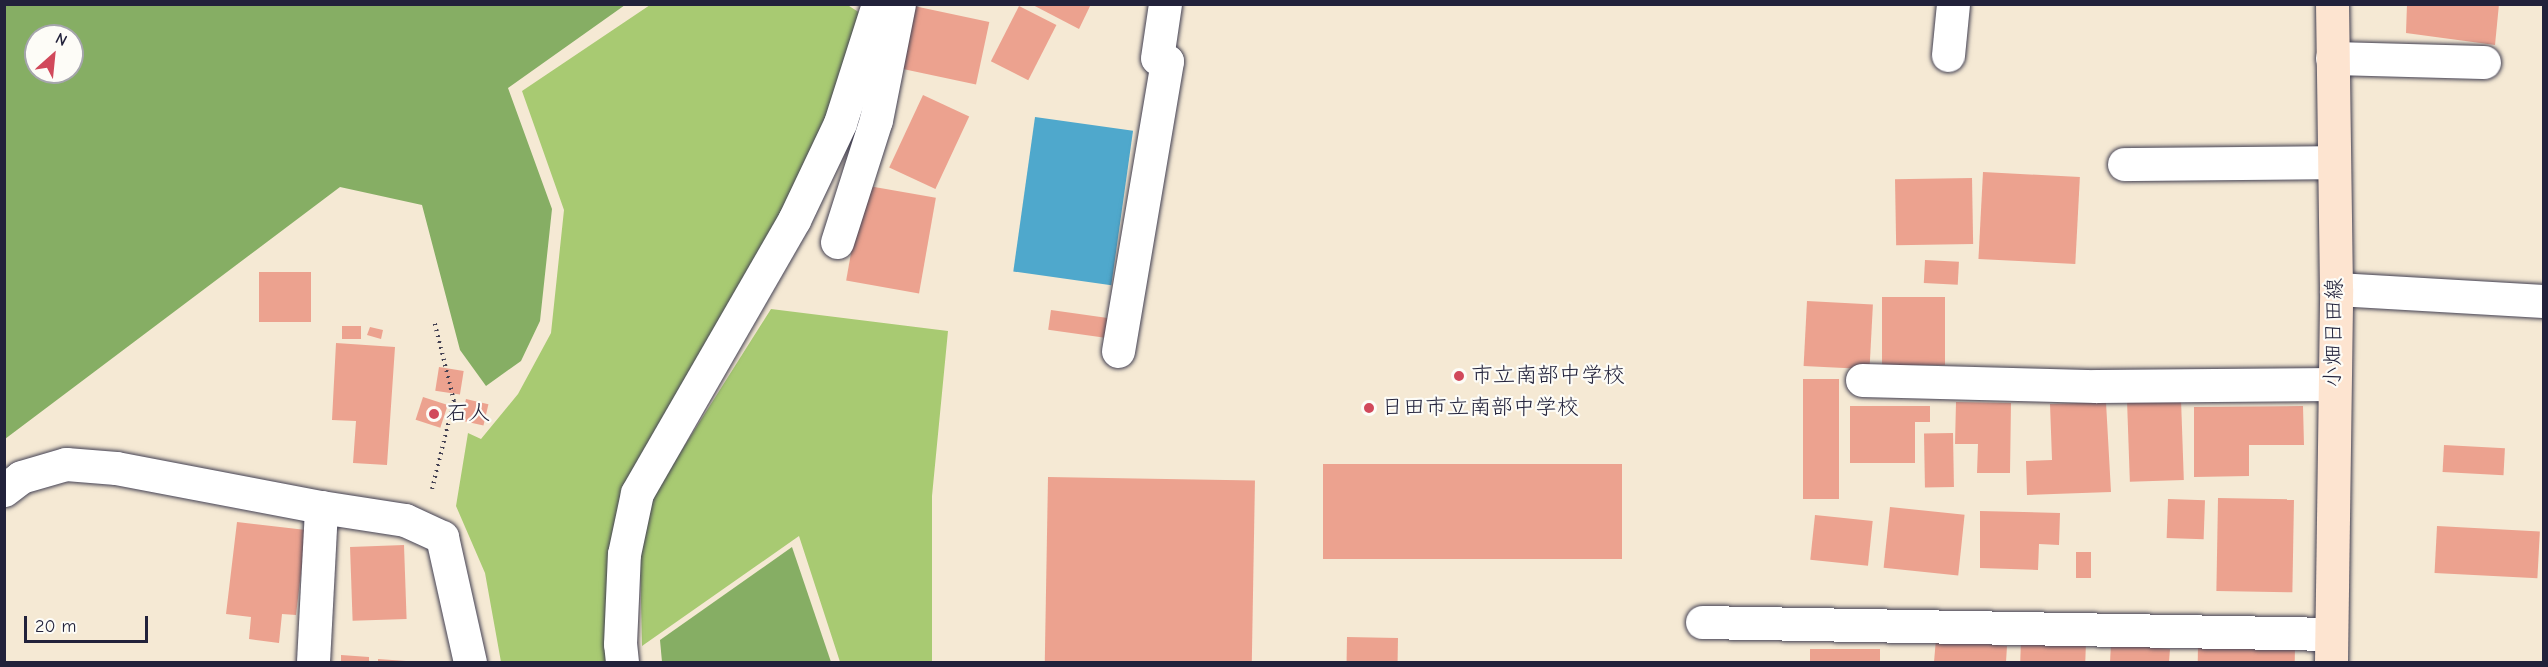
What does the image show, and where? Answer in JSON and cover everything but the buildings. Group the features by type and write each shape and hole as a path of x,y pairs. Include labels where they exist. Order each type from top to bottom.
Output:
{"main road":[{"name":"小畑日田線","path":"2331,648 2336,289 2332,4"}],"street":[{"path":"622,663 620,644 624,554 638,493 794,220 840,123 878,4"},
{"path":"837,242 876,120 899,4"},
{"path":"1118,351 1167,61 1156,58 1166,4"},
{"path":"1948,55 1953,4"},
{"path":"2332,58 2484,62"},
{"path":"2124,164 2334,162"},
{"path":"2336,289 2544,301"},
{"path":"1862,380 2096,386 2333,384"},
{"path":"4,490 21,477 66,464 116,468 321,507 405,520 442,537 470,663"},
{"path":"313,663 321,507"},
{"path":"1702,622 2331,648"}],"path":[{"path":"434,320 454,401 431,487 442,537"}],"green space":[{"path":"5,4 625,5 508,88 552,209 540,321 521,361 486,386 460,350 422,205 340,187 5,439"},
{"path":"846,4 860,13 830,107 782,215 628,486 614,662 501,662 485,573 456,506 468,433 481,439 518,394 551,333 564,210 522,91 650,5"},
{"path":"771,309 948,331 932,496 932,662 840,662 799,536 642,646 640,556 654,494"},
{"path":"792,547 831,662 662,662 660,640"}],"water":[{"path":"1035,117 1133,131 1111,285 1013,271"}],"place":[{"name":"市立南部中学校","path":"1459,376"},
{"name":"日田市立南部中学校","path":"1369,408"},
{"name":"石人","path":"434,414"}]}
